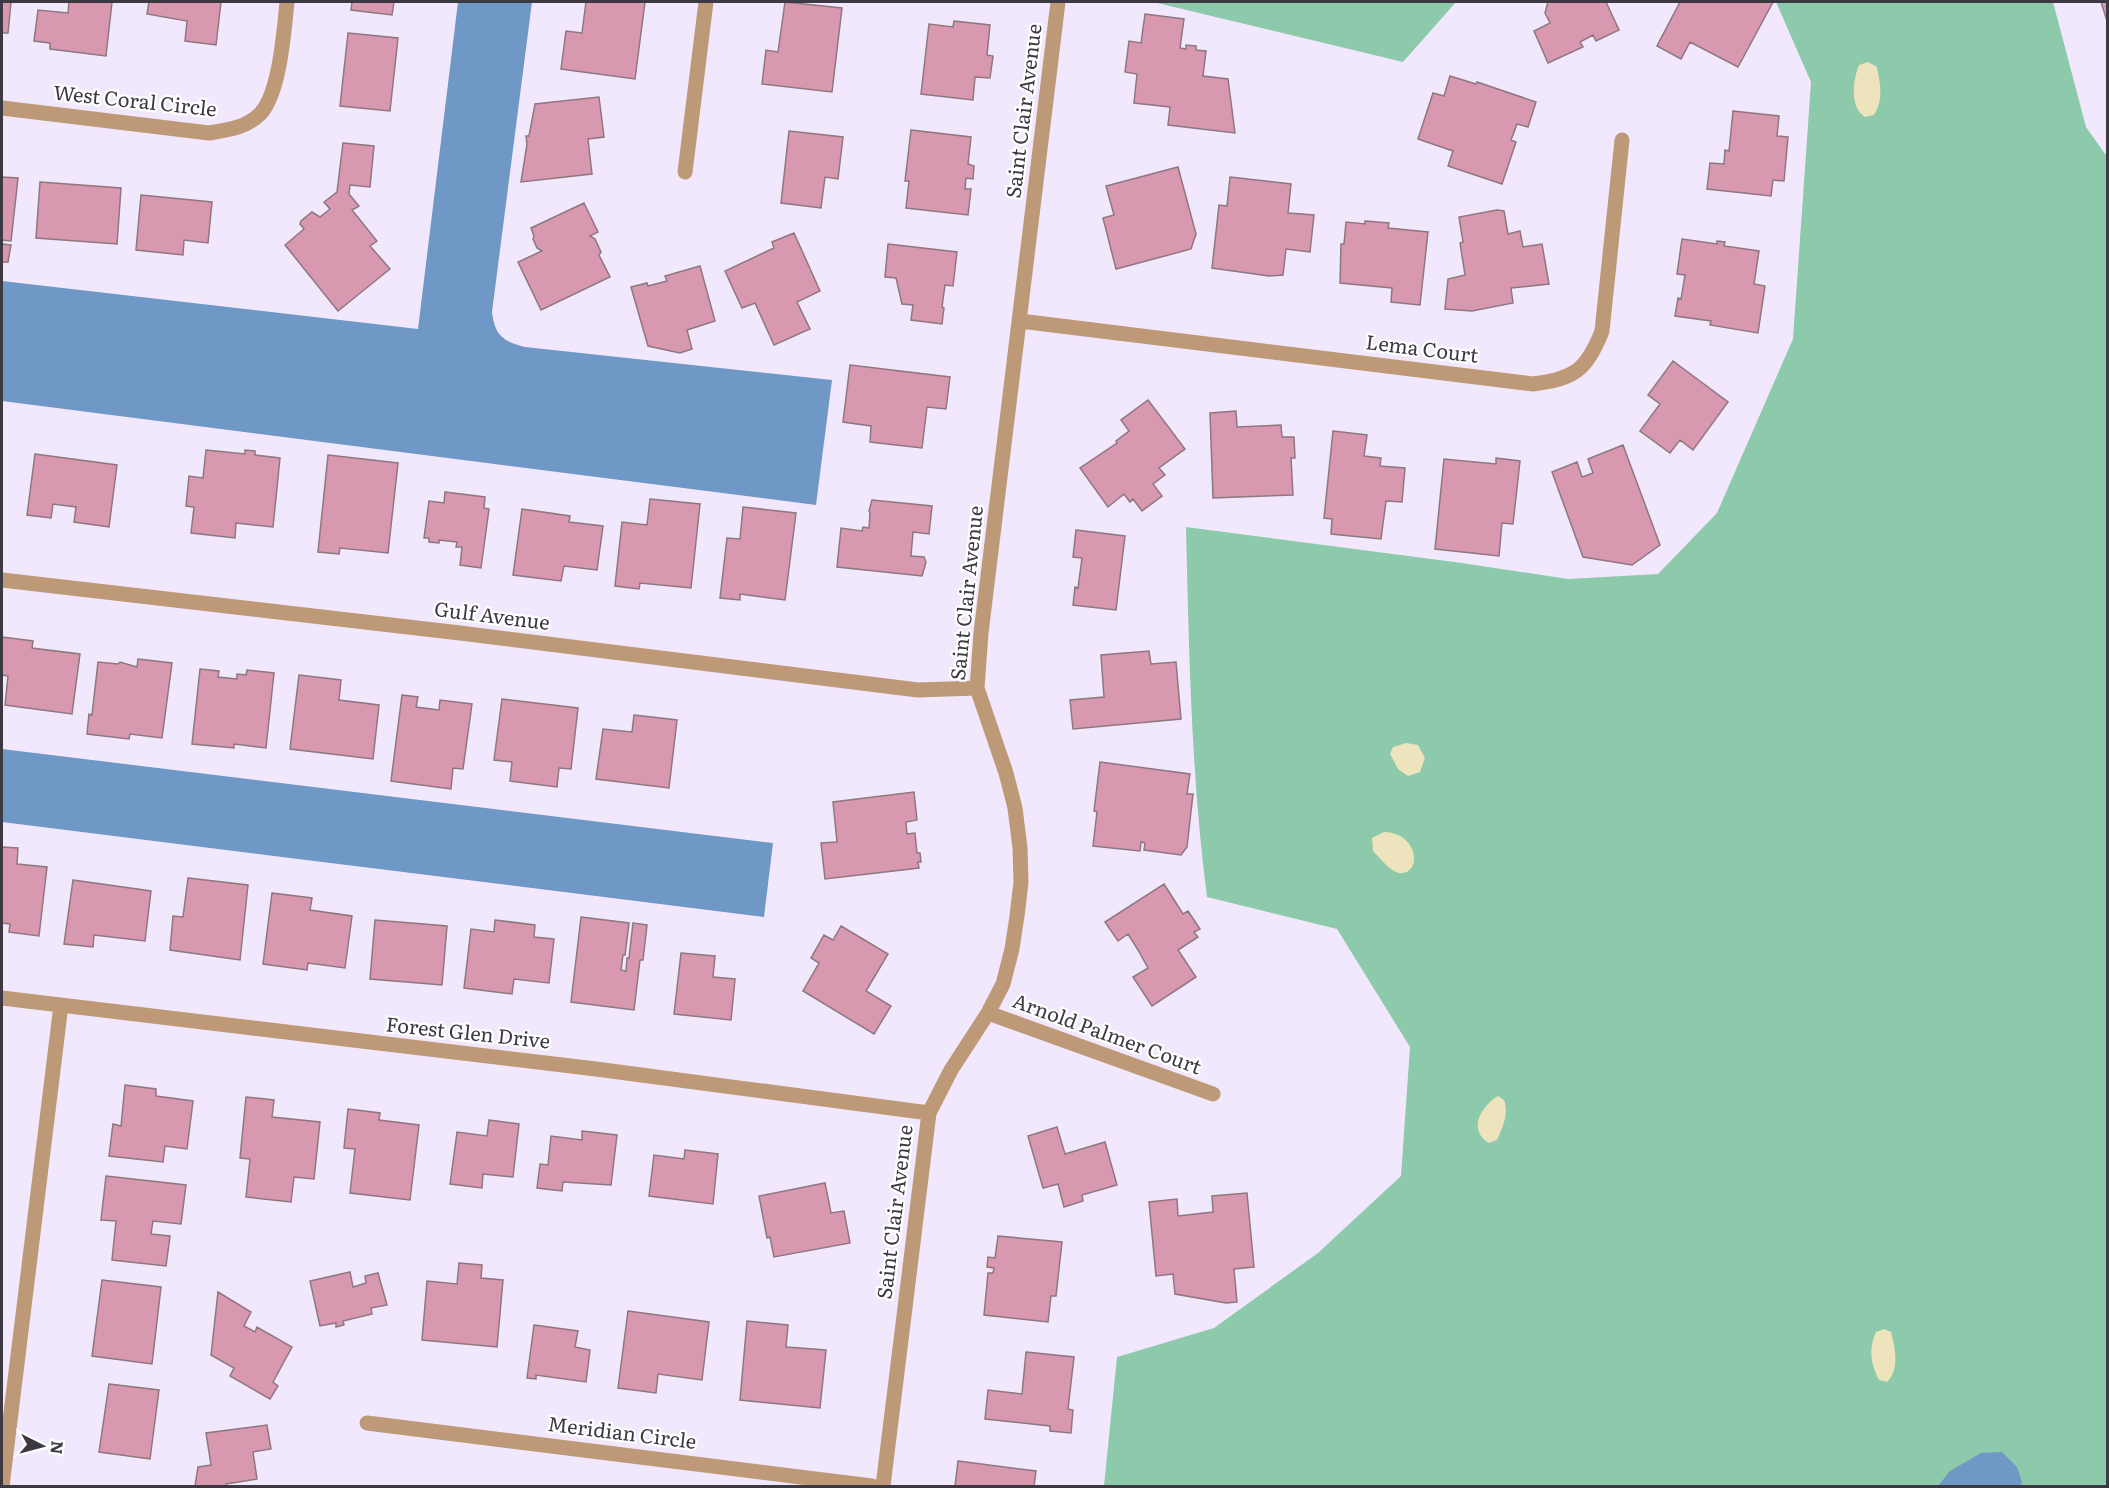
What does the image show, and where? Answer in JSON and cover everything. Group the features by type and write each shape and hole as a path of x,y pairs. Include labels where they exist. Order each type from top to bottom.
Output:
{"street":[{"name":"West Coral Circle","path":"2,108 208,133 235,129 260,114 274,87 287,2"},
{"path":"685,172 706,2"},
{"name":"Saint Clair Avenue","path":"883,1486 929,1113 951,1070 988,1013 1002,984 1012,949 1021,882 1015,808 1006,773 977,688 981,633 1058,2"},
{"name":"Lema Court","path":"1020,321 1533,384 1559,381 1580,369 1594,352 1602,331 1622,140"},
{"name":"Gulf Avenue","path":"2,580 460,633 918,690 977,688"},
{"name":"Forest Glen Drive","path":"2,998 596,1069 929,1113"},
{"path":"2,1486 61,1005"},
{"name":"Arnold Palmer Court","path":"988,1013 1213,1094"},
{"name":"Meridian Circle","path":"367,1423 872,1486"}],"green space":[{"path":"1153,2 1456,2 1403,62"},
{"path":"1776,2 2053,2 2086,127 2108,158 2107,1486 1104,1486 1117,1357 1214,1328 1318,1253 1401,1176 1410,1047 1337,929 1207,897 1194,758 1186,527 1568,579 1658,574 1717,513 1793,339 1811,82"}],"sand":[{"path":"1868,62 1877,67 1880,97 1874,115 1865,117 1856,107 1854,85 1859,65"},
{"path":"1406,743 1418,745 1425,758 1420,772 1408,776 1398,769 1390,754 1393,747"},
{"path":"1384,832 1396,834 1411,846 1414,862 1406,872 1399,873 1392,870 1373,851 1372,838"},
{"path":"1498,1096 1504,1100 1505,1120 1497,1140 1489,1143 1482,1138 1479,1132 1479,1118 1486,1106"},
{"path":"1884,1329 1891,1332 1895,1358 1894,1371 1887,1382 1879,1380 1872,1356 1872,1344 1876,1332"}],"water":[{"path":"458,2 532,2 492,312 498,332 506,340 525,347 832,380 816,505 2,401 2,281 418,329"},
{"path":"2,749 773,843 764,917 2,822"},
{"path":"2002,1452 2017,1467 2022,1482 2020,1486 1938,1486 1950,1471 1981,1453"}],"building":[{"path":"2,2 11,2 8,33 2,33"},
{"path":"69,2 112,2 106,56 50,49 50,43 34,41 38,10 68,13"},
{"path":"149,2 221,2 216,45 185,41 187,21 147,14"},
{"path":"352,2 394,2 392,15 351,10"},
{"path":"586,2 645,2 635,79 561,69 566,31 582,33"},
{"path":"785,2 842,8 832,92 762,84 766,50 778,52"},
{"path":"1548,2 1606,2 1619,30 1596,41 1593,35 1580,42 1583,47 1548,63 1534,31 1550,23 1545,13"},
{"path":"1680,2 1773,2 1738,67 1690,42 1681,59 1657,46"},
{"path":"2101,2 2108,2 2108,24"},
{"path":"1145,14 1184,19 1180,48 1186,49 1186,45 1196,46 1196,50 1206,51 1203,76 1228,79 1235,133 1168,125 1170,107 1134,103 1137,74 1125,72 1129,41 1141,43"},
{"path":"954,21 990,25 987,55 993,56 990,78 975,77 973,100 921,94 929,24 953,27"},
{"path":"348,33 398,38 390,111 340,106"},
{"path":"1450,76 1476,84 1477,82 1536,102 1528,127 1517,124 1511,140 1516,142 1502,184 1448,166 1453,151 1418,139 1433,93 1444,96"},
{"path":"599,97 604,137 588,139 592,174 521,182 527,144 526,136 529,136 535,104"},
{"path":"1733,111 1779,116 1777,136 1788,137 1784,181 1773,180 1771,196 1707,189 1710,163 1724,164 1725,150 1729,151"},
{"path":"911,130 971,137 968,164 974,166 973,179 966,178 965,189 971,189 968,215 906,208 909,181 905,181"},
{"path":"789,131 843,137 838,179 825,177 821,208 781,203"},
{"path":"343,143 374,146 370,187 350,185 349,194 359,206 352,210 377,241 370,246 390,269 338,311 285,245 304,229 300,224 301,221 312,212 320,217 330,209 324,202 337,192"},
{"path":"1178,167 1196,234 1191,249 1116,269 1103,218 1114,215 1106,186"},
{"path":"2,177 18,178 11,241 2,240"},
{"path":"1230,177 1291,184 1288,213 1314,215 1310,252 1286,249 1283,275 1269,276 1212,268 1219,205 1227,206"},
{"path":"40,182 121,188 117,244 36,238"},
{"path":"141,195 212,202 208,243 184,240 183,255 136,250"},
{"path":"584,203 598,232 590,236 595,239 601,252 599,255 610,277 541,310 518,262 542,251 537,248 531,228"},
{"path":"1497,210 1504,211 1508,234 1520,231 1523,247 1542,244 1549,284 1511,288 1513,303 1472,311 1445,309 1448,279 1465,275 1459,217"},
{"path":"1365,221 1389,223 1388,228 1428,232 1420,305 1391,302 1392,288 1340,283 1341,244 1344,244 1346,222 1365,224"},
{"path":"794,233 820,291 797,302 810,329 774,345 755,303 742,308 725,271 774,248 772,242"},
{"path":"1682,239 1717,244 1717,241 1725,242 1724,246 1759,251 1754,284 1765,286 1758,333 1710,325 1711,321 1675,316 1678,298 1681,299 1685,275 1677,274"},
{"path":"2,244 11,245 8,262 2,262"},
{"path":"888,244 957,252 953,286 945,285 942,324 911,320 913,305 902,304 896,278 885,277"},
{"path":"700,266 715,321 687,330 692,349 680,353 648,346 631,287 647,283 648,286 667,281 665,276"},
{"path":"1673,361 1728,402 1693,450 1680,440 1670,453 1640,431 1660,404 1648,395"},
{"path":"850,365 950,377 946,409 927,407 922,448 870,442 871,426 843,422"},
{"path":"1148,400 1185,449 1159,468 1165,475 1153,484 1162,496 1142,511 1133,499 1130,502 1124,494 1108,507 1080,468 1117,443 1116,441 1129,431 1121,420"},
{"path":"1236,411 1237,427 1281,425 1282,437 1294,437 1295,458 1291,458 1293,495 1213,498 1210,413"},
{"path":"1333,431 1367,435 1364,456 1381,458 1380,466 1405,468 1402,502 1386,501 1381,539 1331,534 1332,519 1324,518"},
{"path":"1623,445 1660,545 1632,565 1583,557 1552,472 1577,462 1582,477 1593,473 1588,459"},
{"path":"206,450 245,454 245,450 255,451 255,455 280,458 273,527 236,523 235,538 191,533 194,507 186,506 189,476 203,478"},
{"path":"35,454 117,465 109,527 74,522 76,507 53,504 51,518 27,515"},
{"path":"328,455 398,463 388,553 340,548 339,554 318,552"},
{"path":"1496,458 1520,461 1513,524 1502,523 1499,556 1435,549 1444,459 1496,464"},
{"path":"445,492 485,497 484,508 489,509 481,568 460,565 462,547 456,547 457,542 439,540 439,543 429,542 429,538 424,538 429,501 444,503"},
{"path":"650,499 700,504 691,588 640,583 639,589 615,586 622,522 647,525"},
{"path":"872,500 932,506 929,534 913,532 911,556 924,557 926,562 922,576 837,567 841,528 862,531 863,527 869,528 869,511"},
{"path":"743,507 796,513 785,600 740,594 740,600 720,598 727,538 740,539"},
{"path":"522,509 570,516 569,522 603,526 597,570 564,566 561,581 513,575"},
{"path":"1076,530 1125,536 1116,610 1073,605 1082,558 1073,557"},
{"path":"2,637 33,641 32,648 80,654 72,714 5,705 8,676 2,675"},
{"path":"1149,651 1151,664 1176,662 1181,719 1073,729 1070,700 1104,697 1101,655"},
{"path":"138,659 172,663 162,738 130,734 129,739 87,734 89,714 92,715 98,662 118,664 120,662 137,667"},
{"path":"200,669 219,671 218,677 237,679 237,674 246,675 247,670 274,673 266,748 234,744 234,748 192,744"},
{"path":"299,675 341,680 339,700 379,705 373,759 290,749"},
{"path":"402,695 418,697 416,707 439,710 440,700 472,704 463,769 453,768 451,789 391,781"},
{"path":"502,699 578,708 571,769 559,768 557,787 510,781 512,762 494,760"},
{"path":"634,715 677,720 669,788 596,779 603,729 632,732"},
{"path":"1100,762 1190,774 1187,794 1193,794 1187,847 1181,855 1144,850 1145,843 1141,842 1140,851 1093,846 1097,812 1094,811"},
{"path":"914,792 917,820 906,822 907,834 915,833 917,853 920,853 919,868 825,879 821,843 837,842 833,802"},
{"path":"2,847 18,848 17,864 47,867 39,936 9,932 10,924 2,923"},
{"path":"188,878 248,885 240,960 170,950 173,916 183,917"},
{"path":"73,880 151,891 145,941 94,935 93,947 64,944"},
{"path":"1164,884 1183,914 1188,911 1200,929 1194,932 1198,937 1178,950 1196,977 1152,1006 1133,977 1148,968 1138,950 1128,934 1118,941 1105,922"},
{"path":"272,893 312,898 310,910 352,916 345,968 308,963 307,970 263,964"},
{"path":"581,917 629,923 621,970 626,971 633,923 647,925 634,1010 571,1002"},
{"path":"375,920 447,926 442,985 370,979"},
{"path":"495,920 535,925 534,937 554,939 549,983 514,979 512,994 464,988 471,929 494,932"},
{"path":"841,926 888,954 866,991 891,1006 874,1034 803,991 819,963 811,958 824,935 833,940"},
{"path":"681,953 715,956 713,977 735,979 731,1020 674,1014"},
{"path":"125,1085 156,1089 156,1096 193,1101 187,1149 165,1146 163,1162 109,1156 113,1124 121,1126"},
{"path":"246,1097 274,1100 272,1117 320,1122 314,1179 294,1177 291,1202 246,1197 250,1159 240,1158"},
{"path":"348,1109 380,1113 379,1120 419,1125 410,1200 350,1193 355,1149 344,1148"},
{"path":"489,1120 519,1124 513,1177 483,1174 482,1188 450,1184 457,1132 487,1136"},
{"path":"1057,1127 1065,1154 1105,1142 1117,1185 1082,1195 1083,1201 1064,1207 1058,1184 1043,1188 1028,1136"},
{"path":"582,1131 617,1135 611,1185 563,1182 562,1191 537,1188 540,1164 548,1165 551,1136 582,1140"},
{"path":"685,1150 718,1154 713,1204 649,1196 654,1155 684,1159"},
{"path":"106,1176 186,1185 181,1224 153,1221 151,1234 170,1236 166,1266 112,1260 116,1221 101,1220"},
{"path":"825,1183 831,1213 844,1211 850,1243 774,1257 770,1237 767,1238 759,1196"},
{"path":"1247,1193 1254,1267 1234,1269 1237,1302 1226,1303 1175,1294 1173,1274 1156,1276 1149,1202 1177,1199 1178,1216 1213,1212 1212,1196"},
{"path":"998,1236 1062,1242 1056,1296 1051,1296 1048,1322 984,1315 988,1273 993,1273 994,1268 987,1267 988,1257 995,1258"},
{"path":"459,1263 482,1265 481,1278 503,1280 497,1347 422,1340 427,1281 457,1284"},
{"path":"350,1272 353,1287 366,1283 365,1276 378,1273 387,1305 371,1308 372,1314 343,1321 344,1325 336,1327 336,1323 320,1326 310,1281"},
{"path":"102,1280 161,1287 152,1364 92,1356"},
{"path":"218,1292 251,1312 244,1326 255,1332 257,1327 292,1347 273,1382 278,1386 270,1399 230,1376 234,1368 211,1355"},
{"path":"628,1311 709,1322 702,1380 658,1374 656,1393 618,1388"},
{"path":"747,1321 788,1325 786,1347 826,1350 820,1408 740,1400"},
{"path":"534,1325 578,1331 575,1347 590,1350 586,1382 536,1375 536,1379 527,1378"},
{"path":"1026,1352 1074,1357 1068,1409 1073,1410 1071,1433 1050,1431 1050,1426 985,1419 988,1390 1022,1394"},
{"path":"109,1384 159,1390 150,1459 99,1452"},
{"path":"267,1425 271,1449 253,1452 257,1479 226,1484 226,1486 195,1486 198,1467 211,1465 206,1433"},
{"path":"958,1461 1036,1471 1034,1486 955,1486"}]}
